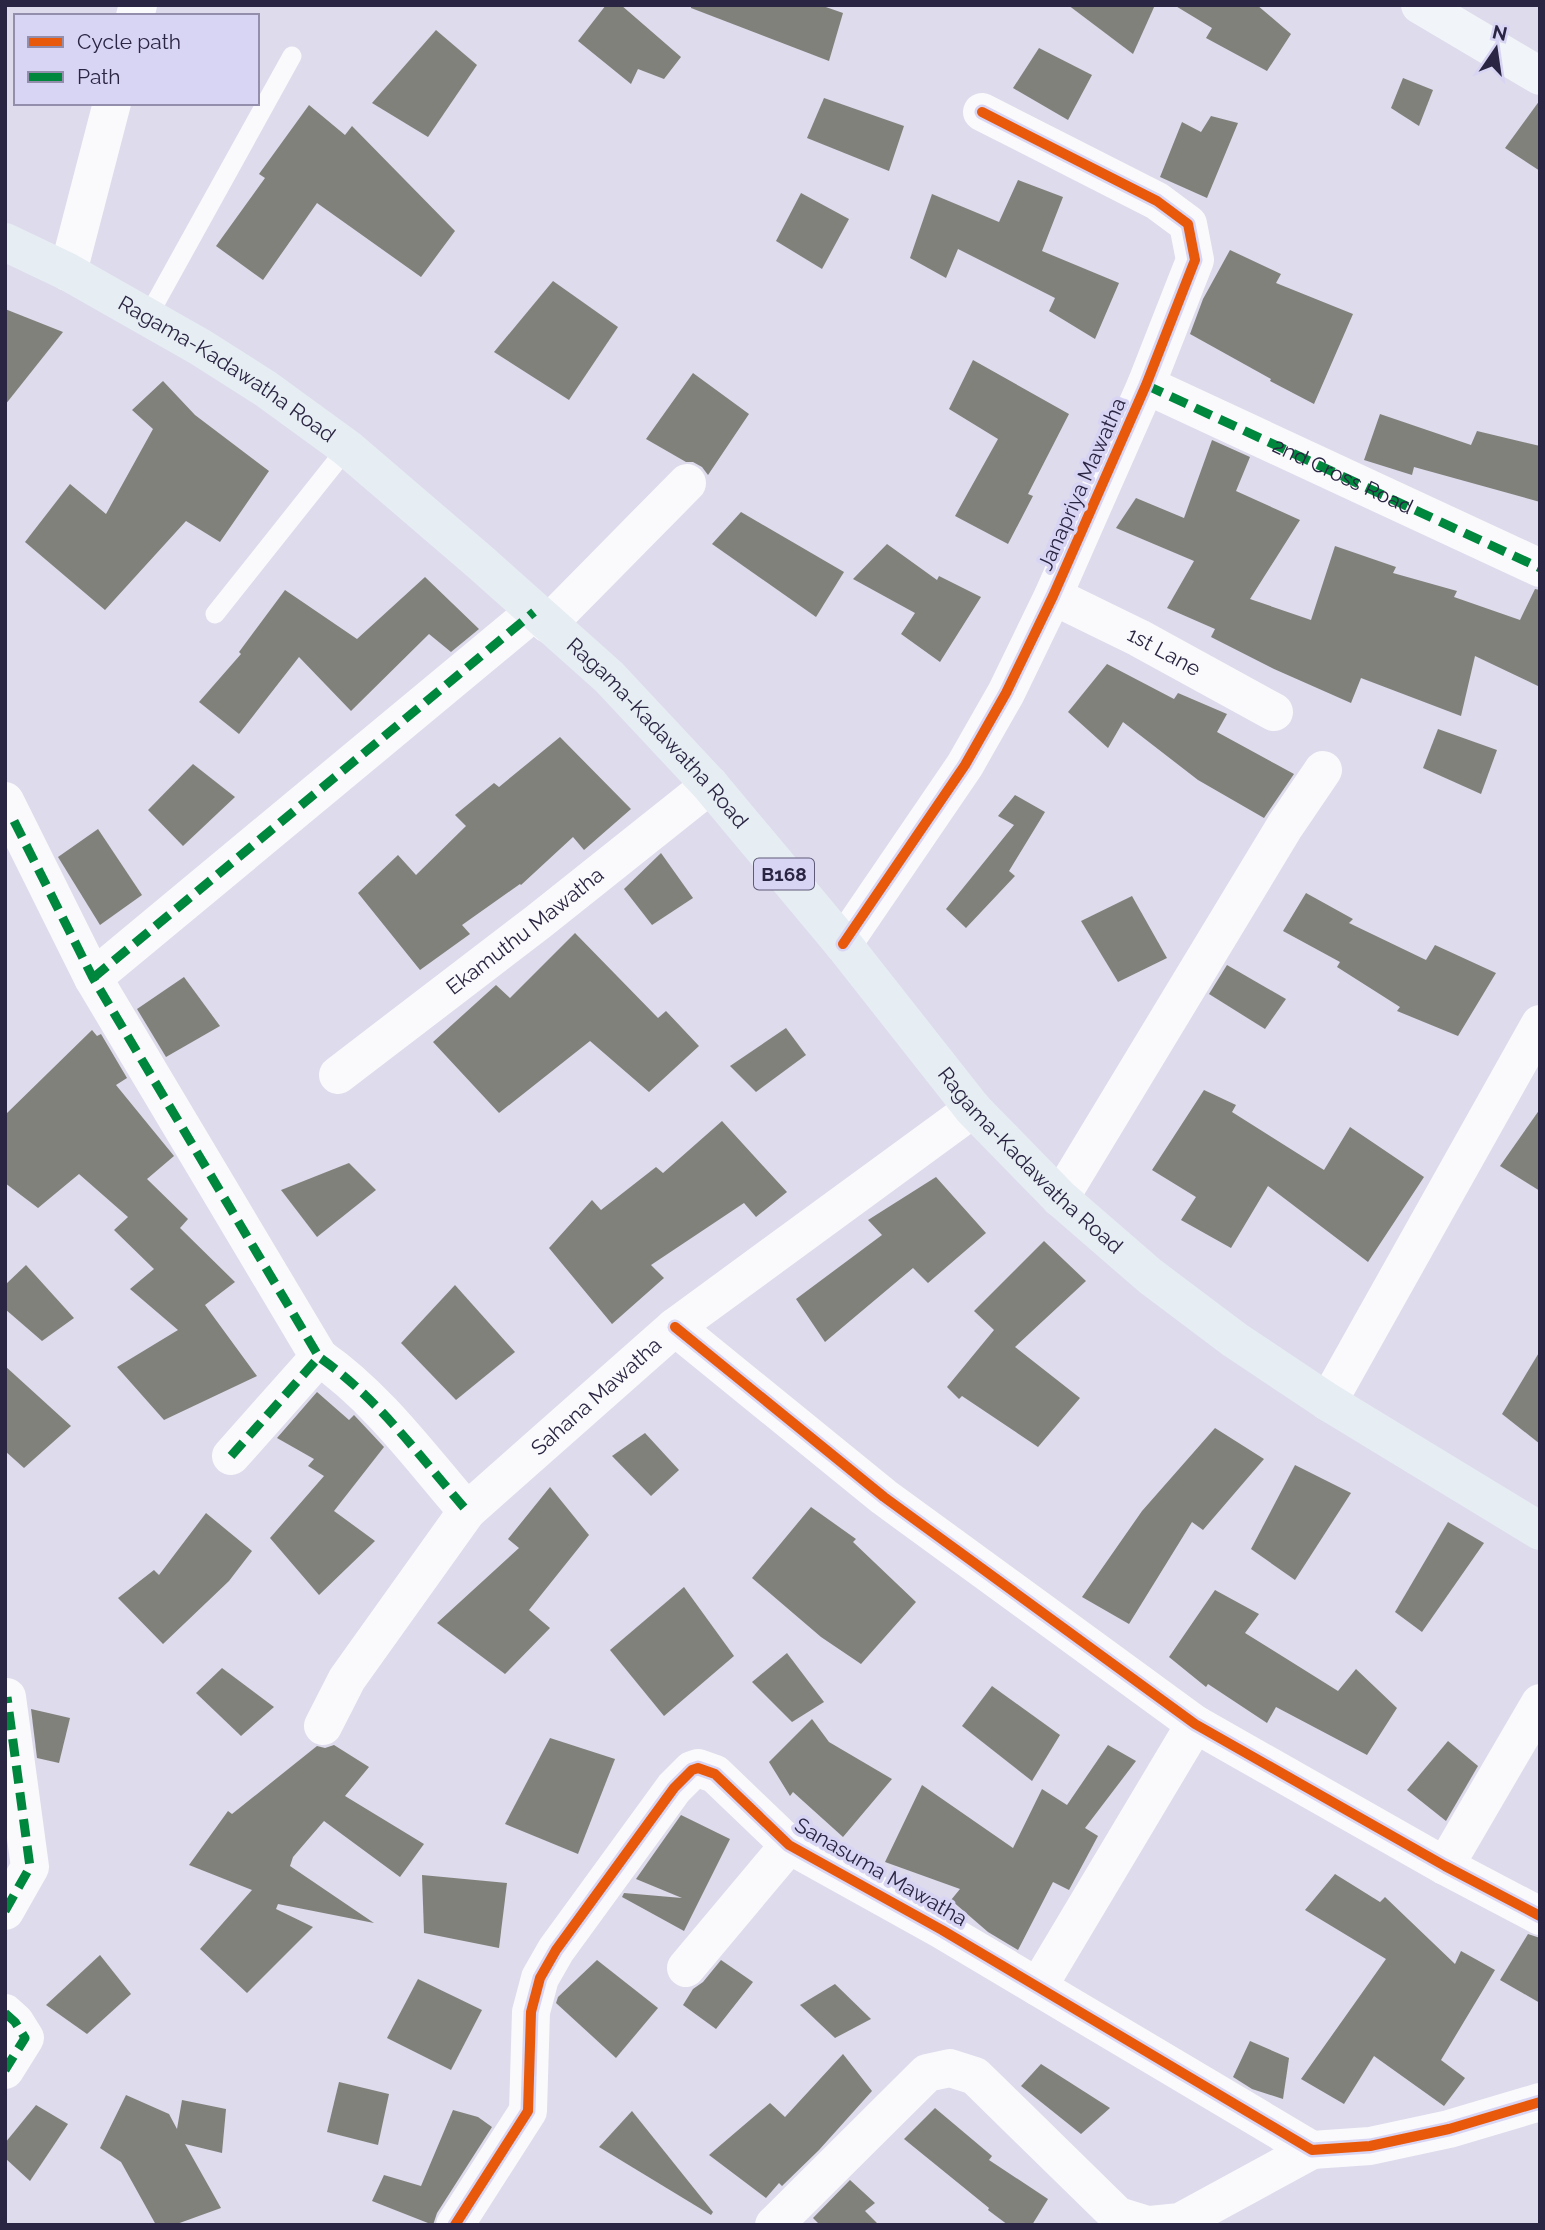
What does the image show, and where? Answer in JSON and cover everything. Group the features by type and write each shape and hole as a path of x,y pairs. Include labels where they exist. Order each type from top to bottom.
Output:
{"main road":[{"name":"Ragama-Kadawatha Road","path":"5,242 68,272 266,389 347,448 609,677 710,785 842,944 973,1109 1060,1198 1150,1276 1235,1340 1328,1402 1540,1531"}],"street":[{"path":"1420,5 1540,76"},
{"path":"68,272 111,105"},
{"name":"Janapriya Mawatha","path":"842,944 965,765 1006,693 1053,596 1146,386 1195,260 1188,224 1157,201 982,112"},
{"name":"2nd Cross Road","path":"1146,386 1540,568"},
{"path":"93,978 541,618 687,483"},
{"name":"1st Lane","path":"1053,596 1139,638 1274,712"},
{"path":"1060,1198 1285,827 1323,770"},
{"name":"Ekamuthu Mawatha","path":"338,1075 538,922 710,785"},
{"path":"5,801 93,978 319,1357 341,1373 376,1406 467,1511"},
{"path":"1328,1402 1540,1024"},
{"name":"Sahana Mawatha","path":"323,1727 347,1679 467,1511 676,1327 973,1109"},
{"path":"676,1327 884,1497 1195,1724 1445,1866 1540,1916"},
{"path":"231,1456 319,1357"},
{"path":"5,1911 30,1867 6,1697"},
{"path":"1445,1866 1540,1703"},
{"path":"1038,1987 1195,1724"},
{"name":"Sanasuma Mawatha","path":"455,2225 528,2111 531,2012 540,1978 556,1950 674,1788 692,1770 698,1768 715,1774 789,1845 942,1930 1311,2150"},
{"path":"686,1968 789,1845"},
{"path":"5,2013 15,2022 25,2038 5,2070"},
{"path":"774,2225 927,2073 950,2068 975,2076 1118,2216 1148,2225 1180,2222 1311,2150 1370,2146 1436,2132 1540,2102"}],"lane":[{"path":"147,318 292,56"},
{"path":"215,614 347,448"}],"building":[{"path":"606,5 621,5 681,57 664,79 638,69 631,84 578,41"},
{"path":"691,5 820,5 843,13 829,61 691,8"},
{"path":"1068,5 1155,5 1133,54"},
{"path":"1174,5 1257,5 1291,34 1267,71 1206,38 1212,28"},
{"path":"436,30 477,65 428,137 372,103"},
{"path":"1039,48 1092,75 1068,120 1013,88"},
{"path":"1403,78 1433,90 1419,126 1391,108"},
{"path":"824,98 904,126 889,171 807,138"},
{"path":"1540,100 1540,171 1505,148"},
{"path":"309,105 345,135 352,126 455,231 421,277 317,203 263,280 216,246 265,178 259,174"},
{"path":"1211,116 1238,123 1207,198 1160,177 1182,122 1201,132"},
{"path":"1018,180 1063,197 1042,251 1119,283 1095,339 1049,311 1055,298 958,249 946,278 910,258 932,194 999,222"},
{"path":"801,193 849,219 822,269 776,241"},
{"path":"1230,250 1281,274 1276,283 1353,314 1314,404 1190,334 1203,299"},
{"path":"553,281 618,327 569,400 494,352"},
{"path":"5,309 63,332 5,405"},
{"path":"973,360 1069,414 1028,494 1033,496 1008,544 955,516 998,439 949,409"},
{"path":"693,373 749,414 708,475 702,467 686,462 646,439"},
{"path":"163,381 195,415 269,471 220,542 186,521 105,610 25,542 70,484 106,514 153,429 132,410"},
{"path":"1380,414 1471,445 1477,431 1540,446 1540,502 1414,467 1412,475 1364,460"},
{"path":"1212,440 1250,457 1236,491 1300,520 1250,599 1311,620 1335,546 1396,567 1393,573 1457,591 1454,597 1520,620 1535,589 1540,590 1540,687 1475,656 1461,716 1361,678 1351,703 1211,637 1215,629 1167,608 1194,561 1116,528 1136,498 1184,518"},
{"path":"741,512 844,572 816,617 712,544"},
{"path":"887,544 937,580 939,576 981,597 940,662 901,634 915,613 853,579"},
{"path":"425,577 479,629 451,652 429,634 351,711 299,657 239,734 199,702 241,654 239,652 285,590 357,639"},
{"path":"1107,664 1174,699 1178,693 1227,714 1217,732 1294,774 1264,818 1198,780 1123,722 1108,748 1068,712"},
{"path":"1438,729 1497,750 1481,794 1423,768"},
{"path":"560,737 631,809 584,850 573,837 521,885 462,925 470,934 420,970 358,893 398,855 416,875 466,826 455,815 494,783 499,787"},
{"path":"193,764 235,797 183,846 148,810"},
{"path":"1015,795 1045,812 1009,871 1015,876 966,928 946,909 1014,825 998,816"},
{"path":"98,829 142,895 100,925 58,857"},
{"path":"661,853 693,898 652,925 624,889"},
{"path":"1306,893 1353,919 1349,923 1426,960 1435,945 1496,973 1458,1036 1397,1011 1400,1007 1337,967 1340,962 1283,931"},
{"path":"1132,896 1167,958 1118,982 1081,921"},
{"path":"575,933 658,1018 666,1011 699,1046 649,1092 590,1041 499,1113 433,1042 496,985 510,998"},
{"path":"1227,965 1286,999 1265,1029 1209,994"},
{"path":"184,977 220,1026 166,1057 137,1009"},
{"path":"786,1028 806,1055 756,1092 730,1066"},
{"path":"92,1030 97,1036 101,1034 127,1078 116,1085 174,1156 147,1179 188,1219 180,1228 235,1282 205,1305 257,1376 164,1420 117,1367 178,1330 130,1289 154,1269 114,1230 128,1217 79,1174 38,1208 5,1183 5,1115"},
{"path":"1204,1090 1236,1105 1232,1112 1324,1170 1350,1127 1424,1177 1368,1262 1268,1186 1231,1248 1181,1220 1196,1197 1152,1170"},
{"path":"1540,1109 1540,1191 1500,1166"},
{"path":"722,1121 787,1192 756,1217 744,1203 651,1265 664,1278 612,1324 549,1248 592,1200 601,1210 656,1167 663,1173"},
{"path":"349,1163 376,1190 317,1237 281,1190"},
{"path":"936,1177 986,1233 928,1283 913,1268 825,1342 796,1299 882,1235 868,1220"},
{"path":"1044,1241 1086,1281 1015,1347 1080,1398 1038,1447 962,1396 959,1399 947,1387 994,1330 974,1311"},
{"path":"26,1265 74,1318 42,1341 5,1309 5,1285"},
{"path":"455,1285 515,1352 456,1400 401,1343"},
{"path":"1540,1351 1540,1444 1502,1414"},
{"path":"5,1366 71,1426 24,1468 5,1451"},
{"path":"317,1392 349,1420 354,1415 384,1447 334,1511 375,1541 319,1595 270,1538 324,1476 308,1466 314,1459 277,1438"},
{"path":"1215,1428 1264,1459 1203,1530 1192,1522 1129,1624 1082,1597 1142,1511"},
{"path":"645,1433 679,1470 651,1496 612,1456"},
{"path":"1295,1465 1351,1493 1295,1580 1251,1549"},
{"path":"550,1487 589,1535 529,1610 550,1628 505,1674 437,1623 519,1548 508,1539"},
{"path":"811,1507 856,1539 853,1542 916,1602 861,1664 821,1637 752,1578"},
{"path":"206,1513 252,1551 229,1581 163,1644 118,1598 154,1570 159,1575"},
{"path":"1448,1522 1484,1543 1422,1632 1395,1612"},
{"path":"684,1587 734,1656 664,1716 610,1650"},
{"path":"1215,1590 1259,1614 1245,1633 1338,1691 1356,1669 1397,1708 1367,1755 1276,1707 1267,1723 1208,1684 1206,1687 1169,1657"},
{"path":"787,1653 824,1702 792,1722 752,1682"},
{"path":"222,1668 274,1707 241,1736 196,1693"},
{"path":"992,1686 1060,1735 1032,1781 962,1726"},
{"path":"31,1709 70,1718 59,1763 37,1758"},
{"path":"812,1719 829,1742 892,1779 843,1837 793,1792 790,1796 769,1762"},
{"path":"550,1738 615,1759 578,1854 505,1824"},
{"path":"1448,1741 1478,1766 1446,1821 1407,1790"},
{"path":"334,1745 369,1767 345,1796 424,1844 400,1877 324,1821 293,1857 290,1866 374,1923 278,1904 276,1909 313,1927 247,1993 200,1949 252,1890 189,1865 228,1811 232,1814 317,1746 325,1748"},
{"path":"1108,1745 1136,1761 1085,1828 1098,1836 1069,1890 1053,1882 1018,1950 988,1932 951,1900 960,1889 885,1862 922,1785 1013,1848 1042,1789 1067,1805"},
{"path":"681,1815 730,1839 684,1931 622,1897 624,1893 682,1898 636,1879"},
{"path":"1335,1874 1380,1902 1385,1897 1455,1964 1461,1951 1495,1970 1441,2060 1465,2078 1444,2106 1374,2056 1344,2104 1301,2079 1386,1959 1305,1910"},
{"path":"422,1875 507,1883 499,1948 424,1933"},
{"path":"1528,1934 1540,1938 1540,2003 1500,1980"},
{"path":"100,1955 131,1994 87,2034 46,2005"},
{"path":"597,1960 658,2008 616,2058 556,2003 558,1997"},
{"path":"721,1960 753,1982 716,2029 683,2005 693,1989 703,1982"},
{"path":"418,1979 482,2010 451,2070 387,2038"},
{"path":"835,1984 871,2019 835,2038 800,2005"},
{"path":"1250,2041 1289,2058 1283,2099 1252,2089 1233,2077"},
{"path":"843,2054 872,2091 819,2150 782,2186 779,2183 766,2198 709,2155 770,2103 785,2117"},
{"path":"1041,2064 1110,2108 1081,2134 1021,2086"},
{"path":"339,2082 389,2094 378,2145 327,2132"},
{"path":"126,2095 169,2114 177,2129 182,2100 226,2109 222,2153 185,2144 221,2208 174,2225 156,2225 121,2162 100,2148"},
{"path":"36,2105 68,2124 30,2181 5,2158 5,2143"},
{"path":"935,2108 992,2156 989,2160 1048,2199 1032,2225 1008,2225 904,2139"},
{"path":"453,2110 478,2117 492,2127 437,2213 433,2225 372,2201 384,2175 421,2186"},
{"path":"632,2111 713,2212 711,2215 599,2147"},
{"path":"850,2180 875,2203 865,2211 879,2225 820,2225 813,2218"}],"marked path":[{"path":"1146,385 1540,568"},
{"path":"93,978 534,612"},
{"path":"14,821 93,978 319,1357"},
{"path":"231,1456 319,1357 380,1410 467,1511"},
{"path":"5,1911 30,1867 7,1697"},
{"path":"5,2013 15,2022 25,2038 5,2070"}],"cycle path":[{"path":"843,944 965,765 1006,693 1053,596 1146,385 1195,260 1188,224 1157,201 982,112"},
{"path":"675,1327 884,1497 1195,1724 1445,1866 1540,1916"},
{"path":"455,2225 528,2111 531,2012 540,1978 556,1950 674,1788 692,1770 698,1768 715,1774 789,1845 942,1930 1312,2150 1370,2146 1449,2129 1540,2102"}]}
